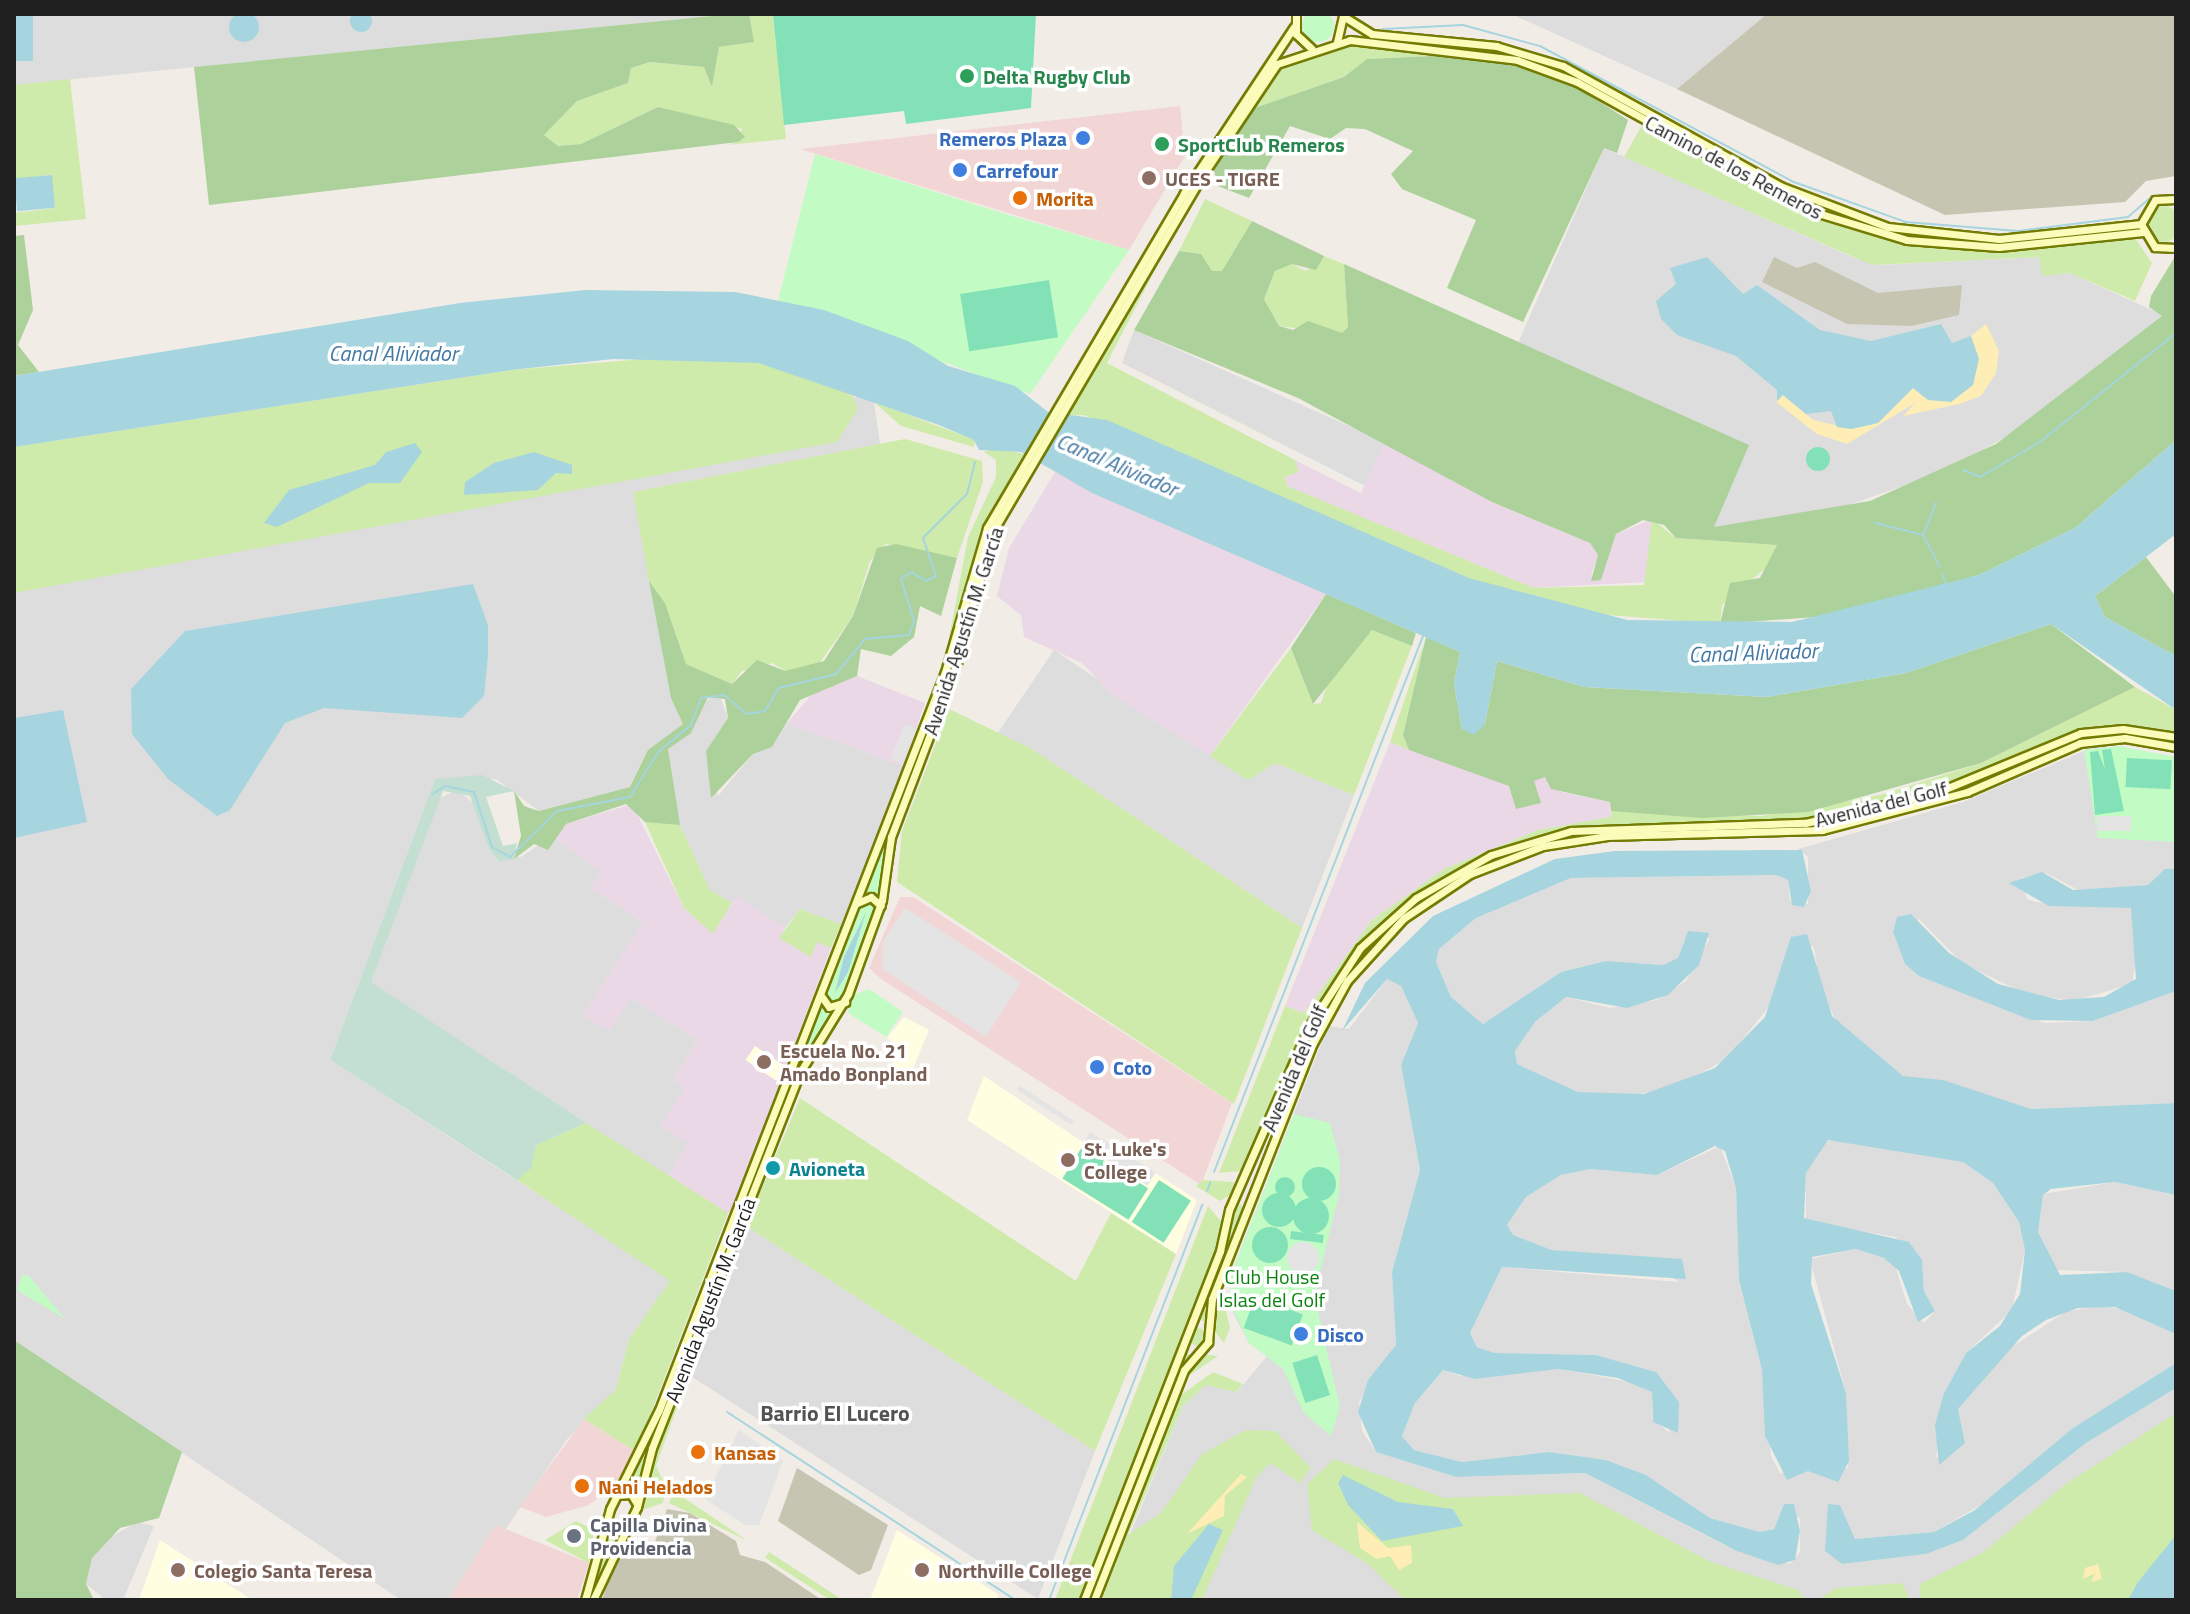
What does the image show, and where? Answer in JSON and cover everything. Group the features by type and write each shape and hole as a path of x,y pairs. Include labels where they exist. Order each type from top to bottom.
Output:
{"main road":[{"path":"1026,464 1294,27 1296,14"},
{"path":"1335,44 1343,15"},
{"name":"Camino de los Remeros","path":"1343,15 1372,34 1496,46 1563,66 1780,186 1888,227 1999,239 2142,228"},
{"path":"1294,27 1313,49"},
{"name":"Camino de los Remeros","path":"1062,401 1264,78 1285,58 1335,44 1464,49 1544,68 1776,194 1886,235 1999,247 2142,228"},
{"path":"2176,199 2155,200 2142,228 2155,247 2176,248"},
{"name":"Avenida Agustín M. García","path":"585,1600 606,1523 659,1410 945,672 982,539 1026,464"},
{"name":"Avenida Agustín M. García","path":"593,1600 637,1507 652,1448 794,1087 845,1002 881,906 889,842 957,663 986,547 1026,464"},
{"name":"Avenida del Golf","path":"1084,1600 1193,1324 1233,1203 1339,975 1400,910 1479,861 1585,829 1740,828 1837,818 1933,794 2095,730 2176,737"},
{"name":"Avenida del Golf","path":"1094,1600 1184,1370 1200,1352 1209,1331 1212,1299 1336,998 1404,918 1470,874 1587,838 1761,837 1841,827 1967,792 2094,740 2176,747"},
{"path":"857,903 871,897 881,906"},
{"path":"821,995 829,1007 845,1002"},
{"path":"1233,1203 1245,1203 1247,1212"},
{"path":"1193,1324 1209,1331"},
{"path":"1186,1340 1200,1352"},
{"path":"617,1495 631,1494 637,1507"},
{"path":"606,1523 613,1531 627,1528"}],"shaded area":[{"path":"14,14 733,14 14,85"},
{"path":"1511,14 1767,14 1677,89"},
{"path":"1767,14 2176,14 2176,176 2146,181 2125,202 1945,215 1677,89"},
{"name":"Remeros Plaza","path":"1180,106 1185,156 1129,250 800,149"},
{"path":"1604,148 1857,259 1879,265 2040,257 2042,276 2070,273 2163,315 2025,425 1951,469 1826,513 1713,528 1748,445 1518,343"},
{"path":"1774,257 1797,268 1815,262 1878,293 1962,285 1959,315 1911,326 1847,324 1762,282"},
{"path":"1134,330 1385,442 1365,486 1122,363"},
{"path":"345,396 859,397 874,402 880,444 633,492 683,724 648,750 630,787 539,811 496,779 435,779 330,1060 671,1280 629,1339 616,1389 568,1438 505,1530 496,1525 448,1600 401,1600 14,1340 14,447"},
{"path":"1385,442 1492,502 1590,543 1598,555 1591,576 1601,580 1616,534 1652,519 1647,582 1534,588 1286,486 1285,477 1299,472 1295,460 1361,493"},
{"path":"1055,472 1326,594 1210,756 1111,694 1082,663 1024,637 1021,615 997,596 1009,548"},
{"path":"1054,650 1248,780 1275,763 1354,795 1302,928 1032,749 997,734"},
{"path":"857,676 925,703 903,766 787,723 818,687"},
{"path":"719,694 728,718 706,751 718,796 753,754 772,747 787,723 903,766 841,924 800,909 785,928 737,897 732,903 710,890 677,818 668,749 696,723 702,703"},
{"path":"905,724 917,729 902,764 890,759"},
{"path":"1390,742 1510,786 1545,777 1561,792 1610,802 1611,817 1538,830 1444,869 1372,920 1304,1013 1285,1006"},
{"path":"2096,746 2176,757 2176,869 2148,885 2078,890 2046,873 2021,878 2027,899 2036,902 2131,908 2139,943 2132,984 2073,1001 2026,994 1962,963 1919,919 1893,932 1905,964 1919,976 2045,1023 2093,1021 2176,991 2176,1103 2031,1109 1903,1076 1839,1025 1821,993 1814,947 1791,937 1774,1000 1727,1059 1672,1088 1628,1096 1578,1092 1517,1064 1515,1051 1535,1022 1566,997 1610,1008 1657,1000 1686,981 1710,938 1684,940 1678,959 1663,965 1606,961 1561,972 1483,1024 1451,997 1436,962 1439,949 1476,918 1571,878 1776,875 1788,880 1790,901 1808,904 1808,857 1798,849 1963,802"},
{"path":"482,775 514,791 486,797 503,846 517,843 514,859 499,861 489,849 470,796 443,791 371,982 586,1123 536,1145 531,1168 517,1180 330,1060 435,779"},
{"path":"457,790 476,805 489,849 521,857 552,836 601,871 591,888 643,922 631,998 698,1040 673,1080 685,1089 688,1143 668,1177 370,982 438,799"},
{"path":"632,804 684,908 713,933 737,896 785,928 780,938 810,956 817,941 831,948 731,1212 721,1214 668,1177 688,1143 660,1125 685,1089 673,1080 698,1040 631,998 609,1031 583,1015 643,922 591,888 601,871 552,836 566,824"},
{"path":"2097,816 2131,816 2131,831 2097,831"},
{"path":"900,897 913,897 1232,1103 1201,1185 881,979 869,968"},
{"path":"905,908 1021,982 986,1037 882,969 883,942"},
{"path":"1387,979 1401,986 1418,1023 1401,1065 1420,1170 1392,1272 1396,1345 1359,1402 1362,1431 1376,1452 1456,1477 1585,1473 1726,1546 1790,1564 1800,1552 1800,1519 1784,1504 1774,1529 1760,1532 1710,1518 1646,1475 1606,1460 1549,1452 1462,1462 1414,1450 1402,1436 1415,1403 1443,1370 1460,1376 1558,1369 1637,1383 1652,1392 1652,1419 1670,1433 1656,1372 1596,1355 1495,1353 1477,1347 1470,1333 1502,1267 1679,1282 1647,1259 1552,1250 1513,1235 1507,1225 1526,1197 1561,1175 1591,1169 1657,1175 1720,1146 1736,1188 1739,1280 1762,1370 1771,1456 1780,1473 1848,1468 1846,1393 1810,1259 1856,1249 1884,1258 1895,1265 1907,1304 1924,1323 1935,1311 1924,1291 1922,1260 1895,1237 1806,1221 1806,1173 1825,1142 1835,1139 1932,1152 1963,1162 1993,1183 2019,1222 2025,1250 2012,1310 1966,1353 1944,1393 1936,1458 1964,1440 1958,1409 2010,1348 2067,1311 2103,1306 2141,1313 2176,1334 2176,1363 2073,1428 1986,1502 1934,1532 1855,1539 1840,1505 1828,1504 1842,1564 1926,1554 1963,1540 2086,1443 2176,1388 2176,1600 1103,1600 1183,1406 1206,1385 1237,1392 1268,1355 1249,1343 1233,1313 1232,1272 1328,1026 1349,1029"},
{"path":"904,1017 929,1030 909,1078 890,1071 899,1046 887,1038"},
{"name":"Escuela No. 21 Amado Bonpland","path":"755,1046 786,1067 776,1081 745,1060"},
{"name":"St. Luke's College","path":"984,1076 1147,1185 1155,1173 1197,1200 1176,1254 967,1120"},
{"path":"1020,1086 1074,1121 1071,1125 1017,1090"},
{"path":"1090,1132 1155,1173 1147,1186 1082,1145"},
{"path":"2115,1182 2176,1195 2176,1291 2127,1272 2053,1270 2038,1232 2043,1194"},
{"path":"746,1226 1095,1451 1038,1599 689,1375"},
{"path":"1303,1242 1315,1246 1319,1258 1315,1270 1303,1274 1291,1270 1287,1258 1291,1246"},
{"path":"584,1419 636,1452 615,1484 589,1505 546,1517 520,1507"},
{"path":"739,1430 783,1461 759,1525 745,1525 705,1499"},
{"path":"797,1468 888,1525 871,1570 859,1575 778,1521"},
{"path":"667,1509 690,1513 736,1541 740,1555 765,1562 822,1600 602,1600 622,1543 649,1558"},
{"path":"137,1522 154,1526 123,1600 106,1600 86,1584 92,1558 102,1542"},
{"path":"496,1525 589,1563 577,1600 448,1600"},
{"name":"Northville College","path":"897,1530 999,1595 996,1600 870,1600"},
{"name":"Colegio Santa Teresa","path":"160,1540 252,1600 139,1600"}],"green space":[{"path":"1318,10 1330,14 1334,26 1330,38 1318,42 1306,38 1302,26 1306,14"},
{"path":"749,14 773,14 786,139 727,145 738,142 742,129 658,107 581,144 558,146 544,135 577,101 628,83 631,68 650,62 704,67 712,86 719,47 753,42"},
{"path":"749,14 754,42 719,47 712,87 704,67 650,62 631,68 628,83 577,101 544,135 558,146 581,144 658,107 734,125 745,137 738,142 209,205 194,67"},
{"path":"773,14 1036,14 1031,108 906,124 904,111 784,125"},
{"path":"1348,42 1477,54 1367,59 1344,77 1246,111 1282,63"},
{"path":"1477,54 1570,83 1628,120 1617,153 1604,148 1523,322 1447,288 1476,220 1402,189 1391,174 1413,151 1365,129 1346,128 1330,139 1290,126 1249,198 1218,186 1214,170 1246,111 1344,77 1367,59"},
{"path":"70,79 86,219 14,226 14,213 55,208 51,175 14,179 14,85"},
{"path":"1642,125 1852,230 1994,251 2135,238 2152,263 2135,301 2070,273 2042,276 2039,257 1872,265 1624,157"},
{"path":"815,154 1129,250 1030,394 778,301"},
{"path":"1205,199 1252,221 1222,271 1212,271 1201,254 1179,251"},
{"path":"2163,206 2176,211 2181,224 2176,237 2163,242 2150,237 2145,224 2150,211"},
{"path":"1252,221 1324,256 1316,270 1292,264 1275,271 1264,299 1279,326 1293,330 1308,321 1342,333 1348,327 1344,264 1749,445 1714,527 1870,501 1996,444 2162,316 2149,307 2151,296 2176,255 2176,440 2075,528 1979,575 1828,616 1720,624 1730,583 1760,578 1777,545 1676,538 1664,525 1643,520 1616,534 1601,580 1591,581 1598,555 1590,543 1492,502 1298,398 1134,330 1179,251 1201,254 1212,271 1222,271"},
{"path":"1175,231 1107,363 1295,460 1299,472 1285,477 1287,486 1534,588 1644,585 1652,519 1676,538 1777,545 1768,566 1722,605 1720,624 1584,613 1469,578 1084,415 1063,416"},
{"path":"24,235 33,310 18,345 39,372 14,376 14,236"},
{"path":"1324,256 1344,264 1348,327 1342,334 1279,326 1264,299 1275,271 1292,264 1306,271"},
{"path":"1049,280 1058,337 969,351 960,294"},
{"path":"667,357 758,363 802,375 853,396 858,409 837,442 14,593 14,447 511,370"},
{"path":"874,402 975,440 974,447 901,426"},
{"path":"905,439 982,461 983,482 957,558 886,544 870,561 853,616 816,668 785,671 772,663 742,671 732,684 686,664 665,603 649,581 633,492"},
{"path":"1818,447 1826,451 1830,459 1826,467 1818,471 1810,467 1806,459 1810,451"},
{"path":"996,448 1024,454 981,530 944,665 968,537 996,477 996,460 984,452"},
{"path":"896,544 957,558 941,616 920,606 914,637 891,656 861,649 857,676 800,700 772,747 753,754 711,798 706,751 728,718 725,699 708,697 691,733 668,749 680,825 645,822 626,804 566,824 548,850 534,844 514,859 521,836 514,791 524,806 539,811 630,787 648,750 683,724 671,698 649,581 665,603 686,664 732,684 757,660 785,671 824,661 853,616 877,548"},
{"path":"2146,557 2176,597 2176,656 2105,617 2095,596"},
{"path":"1326,594 1416,633 1412,646 1372,630 1313,704 1291,648"},
{"path":"2051,624 2135,687 1981,763 1808,812 1702,818 1611,811 1610,802 1551,789 1545,777 1534,781 1541,803 1516,809 1509,786 1409,750 1403,735 1426,637 1460,652 1454,684 1462,729 1485,724 1497,661 1584,687 1767,697 1906,673"},
{"path":"1372,630 1412,646 1354,795 1275,763 1248,780 1210,756 1291,648 1313,704 1321,703 1330,675"},
{"path":"1426,637 1403,735 1409,750 1390,742"},
{"path":"2135,687 2176,710 2176,734 2089,730 1935,791 1824,818 1580,826 1460,867 1393,913 1347,961 1307,1025 1242,1171 1219,1173 1285,1006 1304,1013 1372,920 1444,869 1538,830 1611,817 1611,811 1761,816 1880,795 1981,763"},
{"path":"949,709 1032,749 1302,928 1234,1104 897,882 902,831"},
{"path":"2128,733 2176,740 2176,744 2129,736 2085,740 1943,797 1820,828 1759,834 1595,834 1497,857 1440,887 1372,947 1329,1004 1291,1084 1313,1026 1369,946 1437,888 1496,857 1595,831 1782,830 1863,816 1975,783 2070,741"},
{"path":"2119,746 2176,757 2176,842 2098,838 2084,750"},
{"path":"2111,749 2124,811 2095,815 2090,752 2098,751 2105,769 2102,750"},
{"path":"2127,758 2172,760 2170,789 2125,787"},
{"path":"657,819 680,825 710,890 732,903 713,934 684,908 645,822"},
{"path":"891,823 880,896 865,893 865,891"},
{"path":"872,901 875,909 839,1001 831,1003 827,995 862,904"},
{"path":"800,909 841,924 831,948 817,942 811,957 779,938"},
{"path":"869,989 903,1012 886,1037 848,1013 855,994"},
{"path":"820,1006 838,1011 794,1073"},
{"path":"790,1091 638,1491 626,1488 646,1453"},
{"path":"800,1098 1076,1281 1111,1213 1176,1254 1095,1451 746,1226"},
{"name":"Club House Islas del Golf","path":"1294,1114 1330,1123 1340,1161 1339,1195 1314,1295 1340,1407 1331,1436 1304,1413 1283,1369 1249,1343 1230,1303 1232,1272"},
{"path":"586,1123 728,1213 636,1452 584,1419 616,1389 629,1339 670,1281 517,1180 536,1145"},
{"path":"1082,1147 1148,1188 1129,1220 1062,1178"},
{"path":"1319,1167 1331,1172 1336,1184 1331,1196 1319,1201 1307,1196 1302,1184 1307,1172"},
{"path":"1285,1177 1292,1180 1295,1187 1292,1194 1285,1197 1278,1194 1275,1187 1278,1180"},
{"path":"1159,1180 1191,1201 1164,1243 1132,1222"},
{"path":"1203,1180 1233,1182 1238,1190 1220,1201 1196,1186"},
{"path":"1279,1193 1291,1198 1296,1210 1291,1222 1279,1227 1267,1222 1262,1210 1267,1198"},
{"path":"1311,1198 1324,1203 1329,1216 1324,1229 1311,1234 1298,1229 1293,1216 1298,1203"},
{"path":"1241,1204 1243,1213 1205,1322 1198,1319 1228,1240 1230,1215"},
{"path":"1208,1206 1224,1225 1200,1296 1081,1600 1055,1600"},
{"path":"1270,1227 1283,1232 1288,1245 1283,1258 1270,1263 1257,1258 1252,1245 1257,1232"},
{"path":"1291,1231 1324,1235 1323,1243 1290,1239"},
{"path":"22,1275 29,1276 65,1319 17,1290"},
{"path":"1221,1290 1230,1328 1224,1343 1212,1328"},
{"path":"1255,1297 1303,1314 1292,1345 1244,1328"},
{"path":"1194,1328 1202,1328 1207,1337 1205,1344 1194,1346 1189,1341 1189,1333"},
{"path":"14,1340 182,1452 159,1518 120,1528 92,1558 86,1584 94,1600 14,1600"},
{"path":"1201,1354 1218,1356 1187,1377 1189,1368"},
{"path":"1184,1355 1190,1355 1088,1600"},
{"path":"1317,1355 1330,1395 1305,1403 1292,1363"},
{"path":"1213,1372 1243,1384 1236,1392 1206,1385 1183,1406 1128,1535 1161,1513 1202,1454 1246,1430 1275,1431 1311,1468 1300,1483 1270,1463 1256,1478 1202,1600 1098,1600 1181,1395"},
{"path":"685,1385 656,1466 666,1487 663,1503 640,1511 649,1465"},
{"path":"2176,1413 2176,1600 1920,1600 1920,1584 1982,1553 2066,1484"},
{"path":"1334,1459 1445,1498 1580,1493 1711,1562 1798,1590 1805,1600 1405,1600 1368,1564 1312,1530 1307,1484"},
{"path":"674,1492 693,1504 748,1541 669,1503"},
{"path":"576,1521 594,1530 589,1563 545,1540"},
{"path":"608,1532 617,1537 589,1600 600,1570"},
{"path":"769,1552 842,1599 830,1600 765,1558"},
{"path":"1902,1583 1910,1600 1818,1600 1836,1588"}],"sand":[{"path":"1986,324 1999,351 1996,373 1981,396 1903,416 1915,403 1847,444 1817,434 1776,402 1783,395 1813,420 1852,429 1878,423 1913,388 1925,398 1949,400 1971,336"},
{"path":"1241,1474 1247,1477 1225,1496 1224,1516 1187,1534"},
{"path":"1357,1522 1388,1548 1411,1545 1412,1563 1399,1570 1390,1556 1377,1559 1360,1548"},
{"path":"2098,1564 2102,1579 2091,1582 2095,1573 2083,1579 2085,1568"}],"water":[{"path":"357,10 365,10 372,21 365,32 357,32 350,25 350,17"},
{"path":"244,12 255,16 259,27 255,38 244,42 233,38 229,27 233,16"},
{"path":"14,14 33,14 33,61 14,61"},
{"path":"52,175 55,208 17,211 14,178"},
{"path":"1707,257 1743,294 1757,285 1820,330 1871,341 1941,324 1952,343 1971,336 1979,359 1973,385 1951,402 1928,400 1913,388 1878,423 1851,429 1837,427 1831,411 1806,414 1783,395 1777,401 1777,390 1736,356 1677,335 1661,319 1656,301 1676,284 1670,268"},
{"name":"Canal Aliviador","path":"585,290 735,292 824,310 908,341 948,366 1015,386 1048,412 1107,420 1469,578 1627,620 1792,622 1979,575 2075,528 2176,440 2176,534 2095,596 2105,617 2176,656 2176,710 2051,624 1906,673 1767,697 1584,687 1497,661 1485,724 1474,735 1462,729 1454,684 1460,652 1092,493 1021,452 979,450 974,440 939,425 758,363 613,359 511,370 14,447 14,376 460,303"},
{"path":"415,443 422,452 400,483 369,483 277,527 264,523 289,490 375,465 386,452"},
{"path":"534,452 572,465 572,474 556,473 538,490 464,495 465,482 494,463"},
{"path":"473,584 488,625 488,656 484,696 462,718 324,708 285,723 230,810 217,816 168,779 132,734 131,689 185,631"},
{"path":"63,710 87,822 14,838 14,718"},
{"path":"1802,850 1811,891 1804,907 1792,905 1788,880 1776,875 1571,878 1476,918 1439,949 1436,962 1451,997 1483,1024 1561,972 1606,961 1663,965 1678,958 1688,931 1709,933 1699,965 1668,995 1627,1008 1566,997 1535,1022 1515,1051 1517,1064 1578,1092 1644,1094 1715,1068 1765,1017 1791,937 1807,934 1832,1016 1903,1076 1943,1080 2031,1109 2176,1103 2176,1195 2115,1182 2051,1189 2043,1195 2038,1232 2060,1275 2127,1272 2176,1291 2176,1334 2115,1307 2078,1308 2046,1320 2022,1336 1958,1409 1965,1443 1939,1465 1935,1425 1944,1393 1966,1353 2000,1326 2020,1294 2025,1250 2019,1222 1993,1183 1963,1162 1828,1140 1806,1173 1804,1218 1909,1242 1922,1260 1924,1291 1935,1311 1918,1322 1899,1271 1884,1258 1856,1249 1812,1257 1811,1284 1846,1393 1849,1461 1838,1482 1808,1471 1787,1480 1765,1436 1762,1370 1739,1280 1736,1188 1725,1151 1715,1146 1657,1175 1591,1169 1561,1175 1526,1197 1507,1225 1513,1235 1552,1250 1682,1259 1686,1279 1502,1267 1470,1333 1477,1347 1495,1353 1596,1355 1656,1372 1679,1402 1678,1433 1653,1422 1652,1392 1618,1378 1558,1369 1475,1379 1443,1370 1415,1403 1402,1436 1414,1450 1462,1462 1549,1452 1606,1460 1646,1475 1710,1518 1760,1532 1774,1529 1784,1504 1794,1504 1800,1531 1795,1560 1778,1565 1737,1551 1585,1473 1456,1477 1376,1452 1358,1412 1368,1380 1396,1345 1392,1272 1420,1170 1401,1065 1418,1023 1401,986 1387,979 1342,1031 1365,983 1433,916 1555,859 1615,851"},
{"path":"2165,869 2176,869 2176,991 2093,1021 2031,1020 1919,976 1905,964 1893,932 1897,917 1911,914 1949,953 1998,984 2059,1000 2104,997 2136,979 2131,908 2049,906 2009,883 2042,872 2073,890 2148,885"},
{"path":"866,912 848,972 835,993 844,957"},
{"path":"2176,1363 2176,1388 2086,1443 1963,1540 1926,1554 1842,1564 1825,1551 1828,1504 1840,1505 1855,1539 1934,1532 1975,1510 2073,1428"},
{"path":"1343,1475 1398,1502 1453,1509 1463,1526 1382,1541 1348,1505 1338,1483"},
{"path":"1209,1524 1223,1530 1191,1600 1171,1600 1174,1566"},
{"path":"2176,1535 2176,1600 2128,1600 2138,1582"}],"waterway":[{"path":"1383,29 1463,25 1540,46 1794,182 1906,222 2018,231 2128,217 2149,199 2176,195"},
{"path":"1963,470 1980,477 2040,442 2176,333"},
{"path":"433,794 445,786 474,792 492,847 510,857 557,811 630,797 658,752 691,725 701,698 724,695 747,714 765,711 779,688 836,674 865,639 909,635 914,621 901,579 911,572 926,581 936,576 923,538 967,494 975,462"},
{"path":"1923,535 1936,502"},
{"path":"1875,523 1923,535 1940,567"},
{"path":"1942,574 1946,585"},
{"path":"1214,1172 1423,636"},
{"path":"1207,1191 1210,1183"},
{"path":"1049,1600 1202,1205"},
{"path":"727,1412 1015,1600"}],"place":[{"name":"Delta Rugby Club","path":"967,76"},
{"name":"Remeros Plaza","path":"1083,138"},
{"name":"SportClub Remeros","path":"1162,144"},
{"name":"Carrefour","path":"960,170"},
{"name":"UCES - TIGRE","path":"1149,178"},
{"name":"Morita","path":"1020,198"},
{"name":"Escuela No. 21 Amado Bonpland","path":"764,1062"},
{"name":"Coto","path":"1097,1067"},
{"name":"St. Luke's College","path":"1068,1160"},
{"name":"Avioneta","path":"773,1168"},
{"name":"Disco","path":"1301,1334"},
{"name":"Kansas","path":"698,1452"},
{"name":"Nani Helados","path":"582,1486"},
{"name":"Capilla Divina Providencia","path":"574,1536"},
{"name":"Colegio Santa Teresa","path":"178,1570"},
{"name":"Northville College","path":"922,1570"}],"district":[{"name":"Barrio El Lucero","path":"835,1414"}]}
